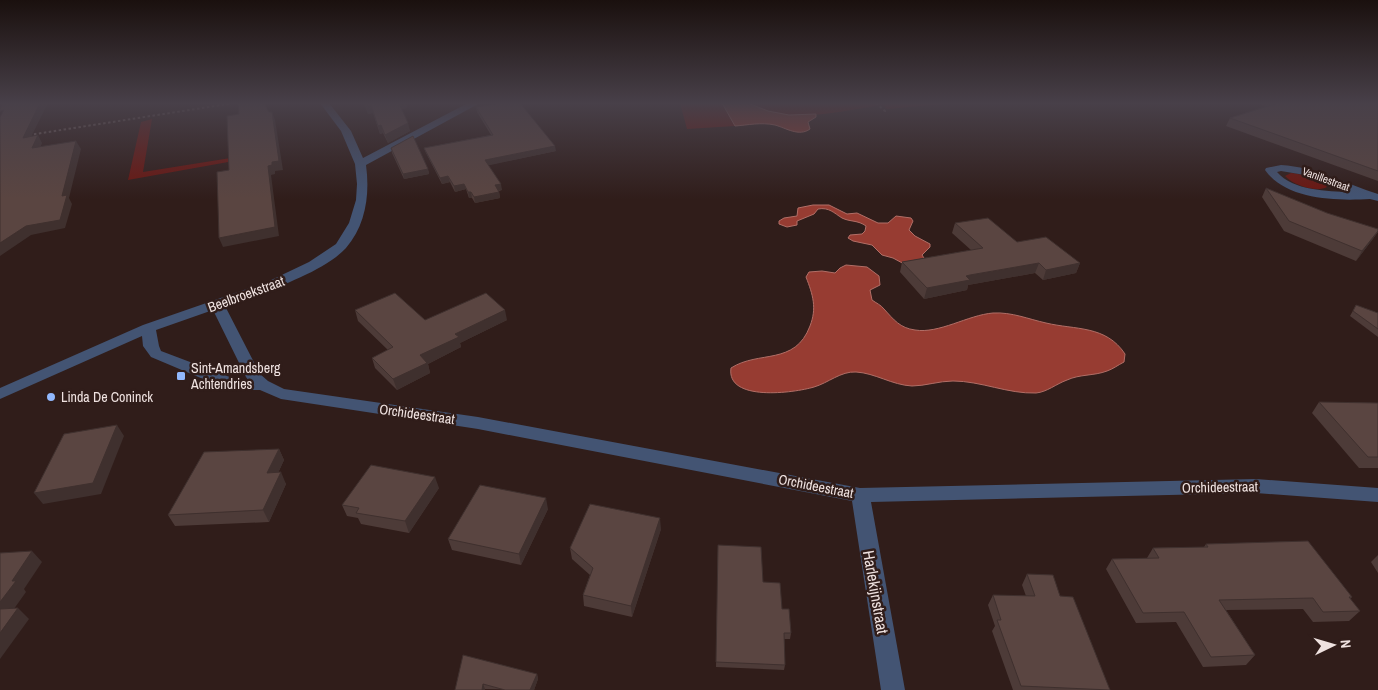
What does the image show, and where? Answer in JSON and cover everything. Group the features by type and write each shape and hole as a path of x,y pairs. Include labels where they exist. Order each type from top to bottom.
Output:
{"street":[{"name":"Beelbroekstraat","path":"0,394 148,328 218,305 296,275 328,256 341,246 355,223 362,200 360,164 348,135"},
{"path":"360,164 414,135"},
{"name":"Vanillestraat","path":"1280,167 1298,169 1374,197 1317,194 1273,177 1270,170 1280,167"},
{"name":"Orchideestraat","path":"218,305 247,367 262,385 273,392 289,396 478,423 860,495 1256,486 1378,495"},
{"name":"Orchideestraat","path":"148,328 151,346 156,354 237,385 262,385"},
{"name":"Harlekijnstraat","path":"860,495 893,690"}],"shaded area":[{"path":"138,135 149,135 143,172 243,156 245,159 128,180"},
{"path":"1291,173 1316,179 1327,187 1311,189 1299,185 1285,176"},
{"path":"813,205 829,205 847,214 857,213 878,223 888,223 896,216 911,218 913,221 909,230 915,236 930,244 930,247 922,255 928,264 906,265 882,255 872,245 853,241 848,238 850,235 862,234 866,226 842,218 828,210 818,209 814,214 797,221 797,225 787,227 779,224 779,221 784,218 797,216 798,208"},
{"path":"846,265 867,267 879,276 880,285 870,290 872,300 905,327 915,330 934,329 983,314 993,313 1020,316 1099,333 1109,338 1125,354 1124,362 1107,371 1072,378 1036,393 1015,392 974,383 948,381 912,386 856,372 845,373 814,387 778,393 750,391 739,386 732,379 731,368 753,359 786,352 803,339 810,326 814,307 806,277 809,272 835,273"}],"building":[{"path":"0,135 24,135 23,138 38,135 32,148 76,141 62,196 67,195 60,220 26,226 0,243"},
{"path":"228,135 275,135 279,161 272,162 272,165 268,166 275,227 219,238 217,172 229,170"},
{"path":"492,135 546,135 555,146 485,160 501,184 495,185 499,192 474,197 471,192 468,192 464,184 454,186 448,176 440,178 424,148"},
{"path":"1278,135 1378,135 1378,171"},
{"path":"413,136 428,169 403,174 391,148"},
{"path":"1266,188 1327,213 1378,229 1378,231 1362,251 1289,221"},
{"path":"988,218 1017,242 1046,237 1080,263 1046,270 1039,263 970,275 966,276 970,280 927,288 902,262 983,248 955,223"},
{"path":"395,293 425,320 486,293 505,310 455,334 459,337 420,355 427,363 393,379 372,358 393,347 355,310"},
{"path":"1356,305 1378,313 1378,329 1353,311"},
{"path":"1319,402 1378,403 1378,457 1368,457"},
{"path":"117,425 93,483 34,493 64,434"},
{"path":"279,449 267,473 281,472 263,510 168,515 204,452"},
{"path":"371,465 435,477 405,521 356,513 359,508 342,505"},
{"path":"480,485 546,498 519,554 448,539"},
{"path":"590,504 660,518 631,606 583,595 593,568 570,548"},
{"path":"1308,541 1352,597 1349,597 1360,611 1323,612 1313,598 1219,600 1255,655 1211,657 1184,612 1143,613 1112,559 1159,558 1153,548 1208,547 1206,544"},
{"path":"718,545 761,547 763,582 780,583 782,609 789,609 791,633 784,633 785,665 716,662"},
{"path":"32,551 12,581 16,581 0,602 0,553"},
{"path":"1027,574 1053,575 1060,596 1073,597 1110,690 1021,686 997,620 1001,620 993,595 1035,596"},
{"path":"18,608 0,633 0,609"},
{"path":"463,655 537,674 530,690 505,690 483,684 482,690 455,690"}],"place":[{"name":"Sint-Amandsberg Achtendries","path":"181,376"},
{"name":"Linda De Coninck","path":"51,397"}]}
